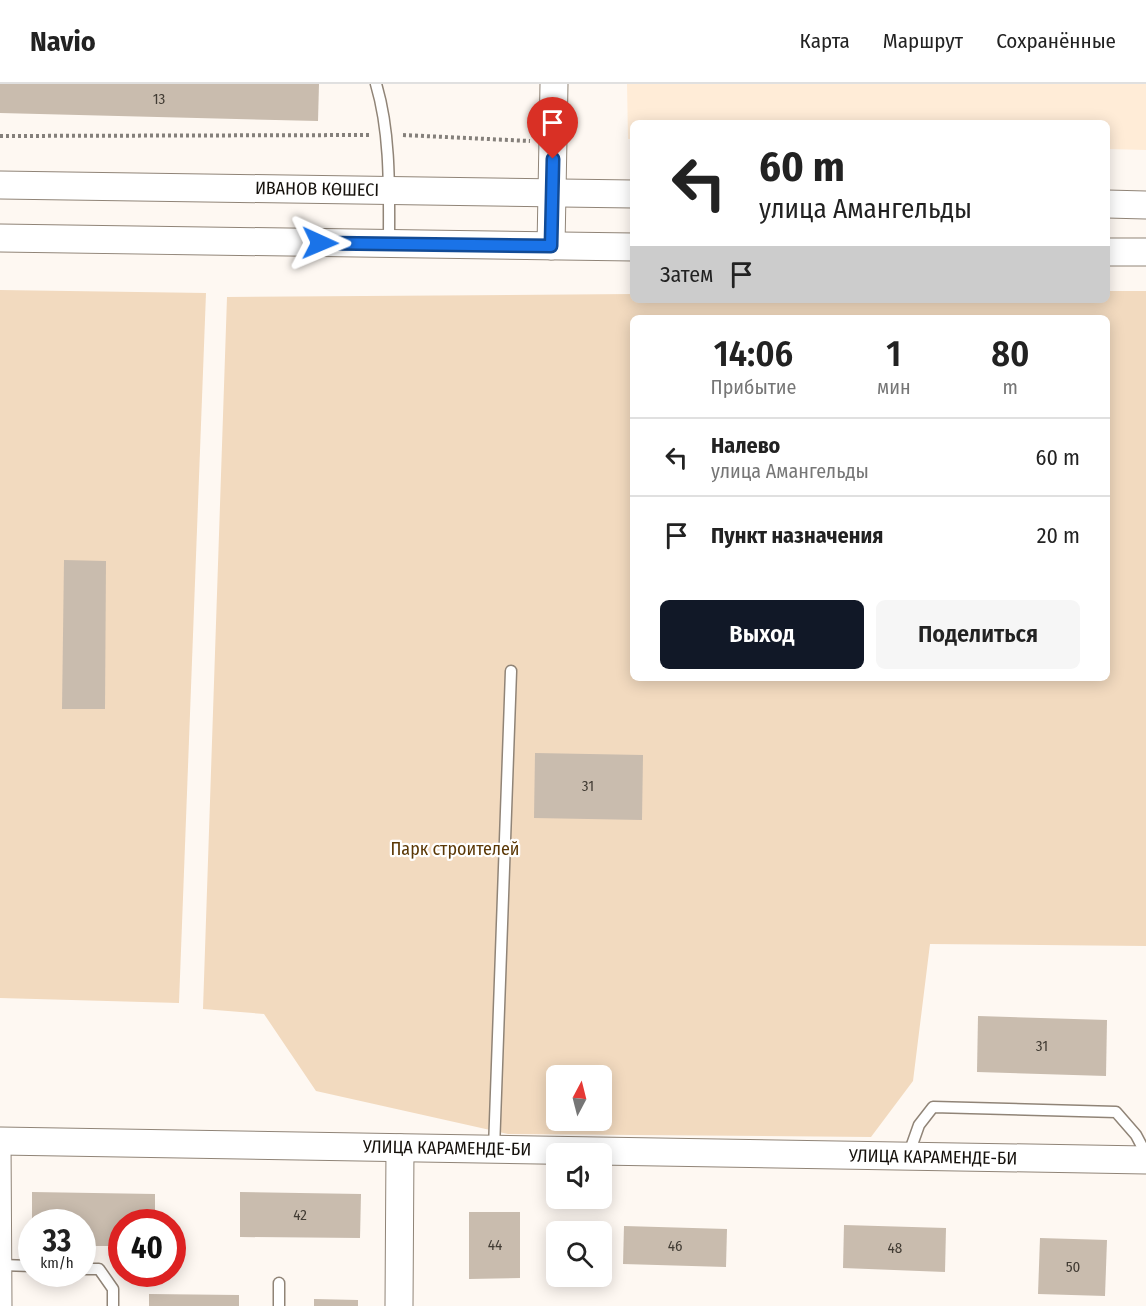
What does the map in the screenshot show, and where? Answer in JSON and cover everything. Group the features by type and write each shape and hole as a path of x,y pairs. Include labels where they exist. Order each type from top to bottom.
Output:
{"street":[{"path":"551,246 554,84"},
{"name":"ИВАНОВ КӨШЕСІ","path":"0,185 630,194"},
{"path":"1110,204 1146,205"},
{"path":"0,238 630,247"},
{"path":"1110,252 1146,252"},
{"path":"0,1141 1,1306"},
{"name":"УЛИЦА КАРАМЕНДЕ-БИ","path":"0,1141 1146,1160"},
{"path":"399,1306 400,1148"}],"lane":[{"path":"378,87 389,190 389,244"},
{"path":"494,1149 511,672"},
{"path":"908,1156 919,1125 933,1107 1116,1112 1136,1136 1146,1154"},
{"path":"1,1264 18,1265"},
{"path":"96,1269 99,1269 112,1289 113,1306"},
{"path":"279,1283 279,1306"}],"path":[{"path":"0,136 384,135 553,142"}],"shaded area":[{"path":"627,84 1146,84 1146,150 1110,149 1110,120 630,120 630,139 628,139"}],"green space":[{"path":"0,290 206,293 179,1003 0,998"},
{"name":"Парк строителей","path":"1110,291 1146,291 1146,946 930,944 913,1081 871,1137 508,1134 316,1091 264,1014 203,1009 227,297 630,294 630,303 1110,303"}],"building":[{"path":"0,84 319,84 318,121 0,113"},
{"path":"64,560 106,561 105,709 62,709"},
{"path":"535,753 643,755 642,820 534,818"},
{"path":"978,1016 1107,1020 1106,1076 977,1072"},
{"path":"32,1192 155,1194 155,1209 108,1209 108,1246 96,1246 96,1209 32,1209"},
{"path":"240,1192 361,1194 360,1238 240,1237"},
{"path":"469,1212 520,1212 520,1278 469,1279"},
{"path":"844,1225 946,1228 945,1272 843,1268"},
{"path":"624,1226 727,1229 726,1267 623,1264"},
{"path":"1040,1238 1107,1240 1105,1296 1038,1294"},
{"path":"149,1294 239,1295 239,1306 149,1306"},
{"path":"314,1299 358,1300 358,1306 314,1306"}],"route":[{"path":"320,243 551,246 553,159"}]}
